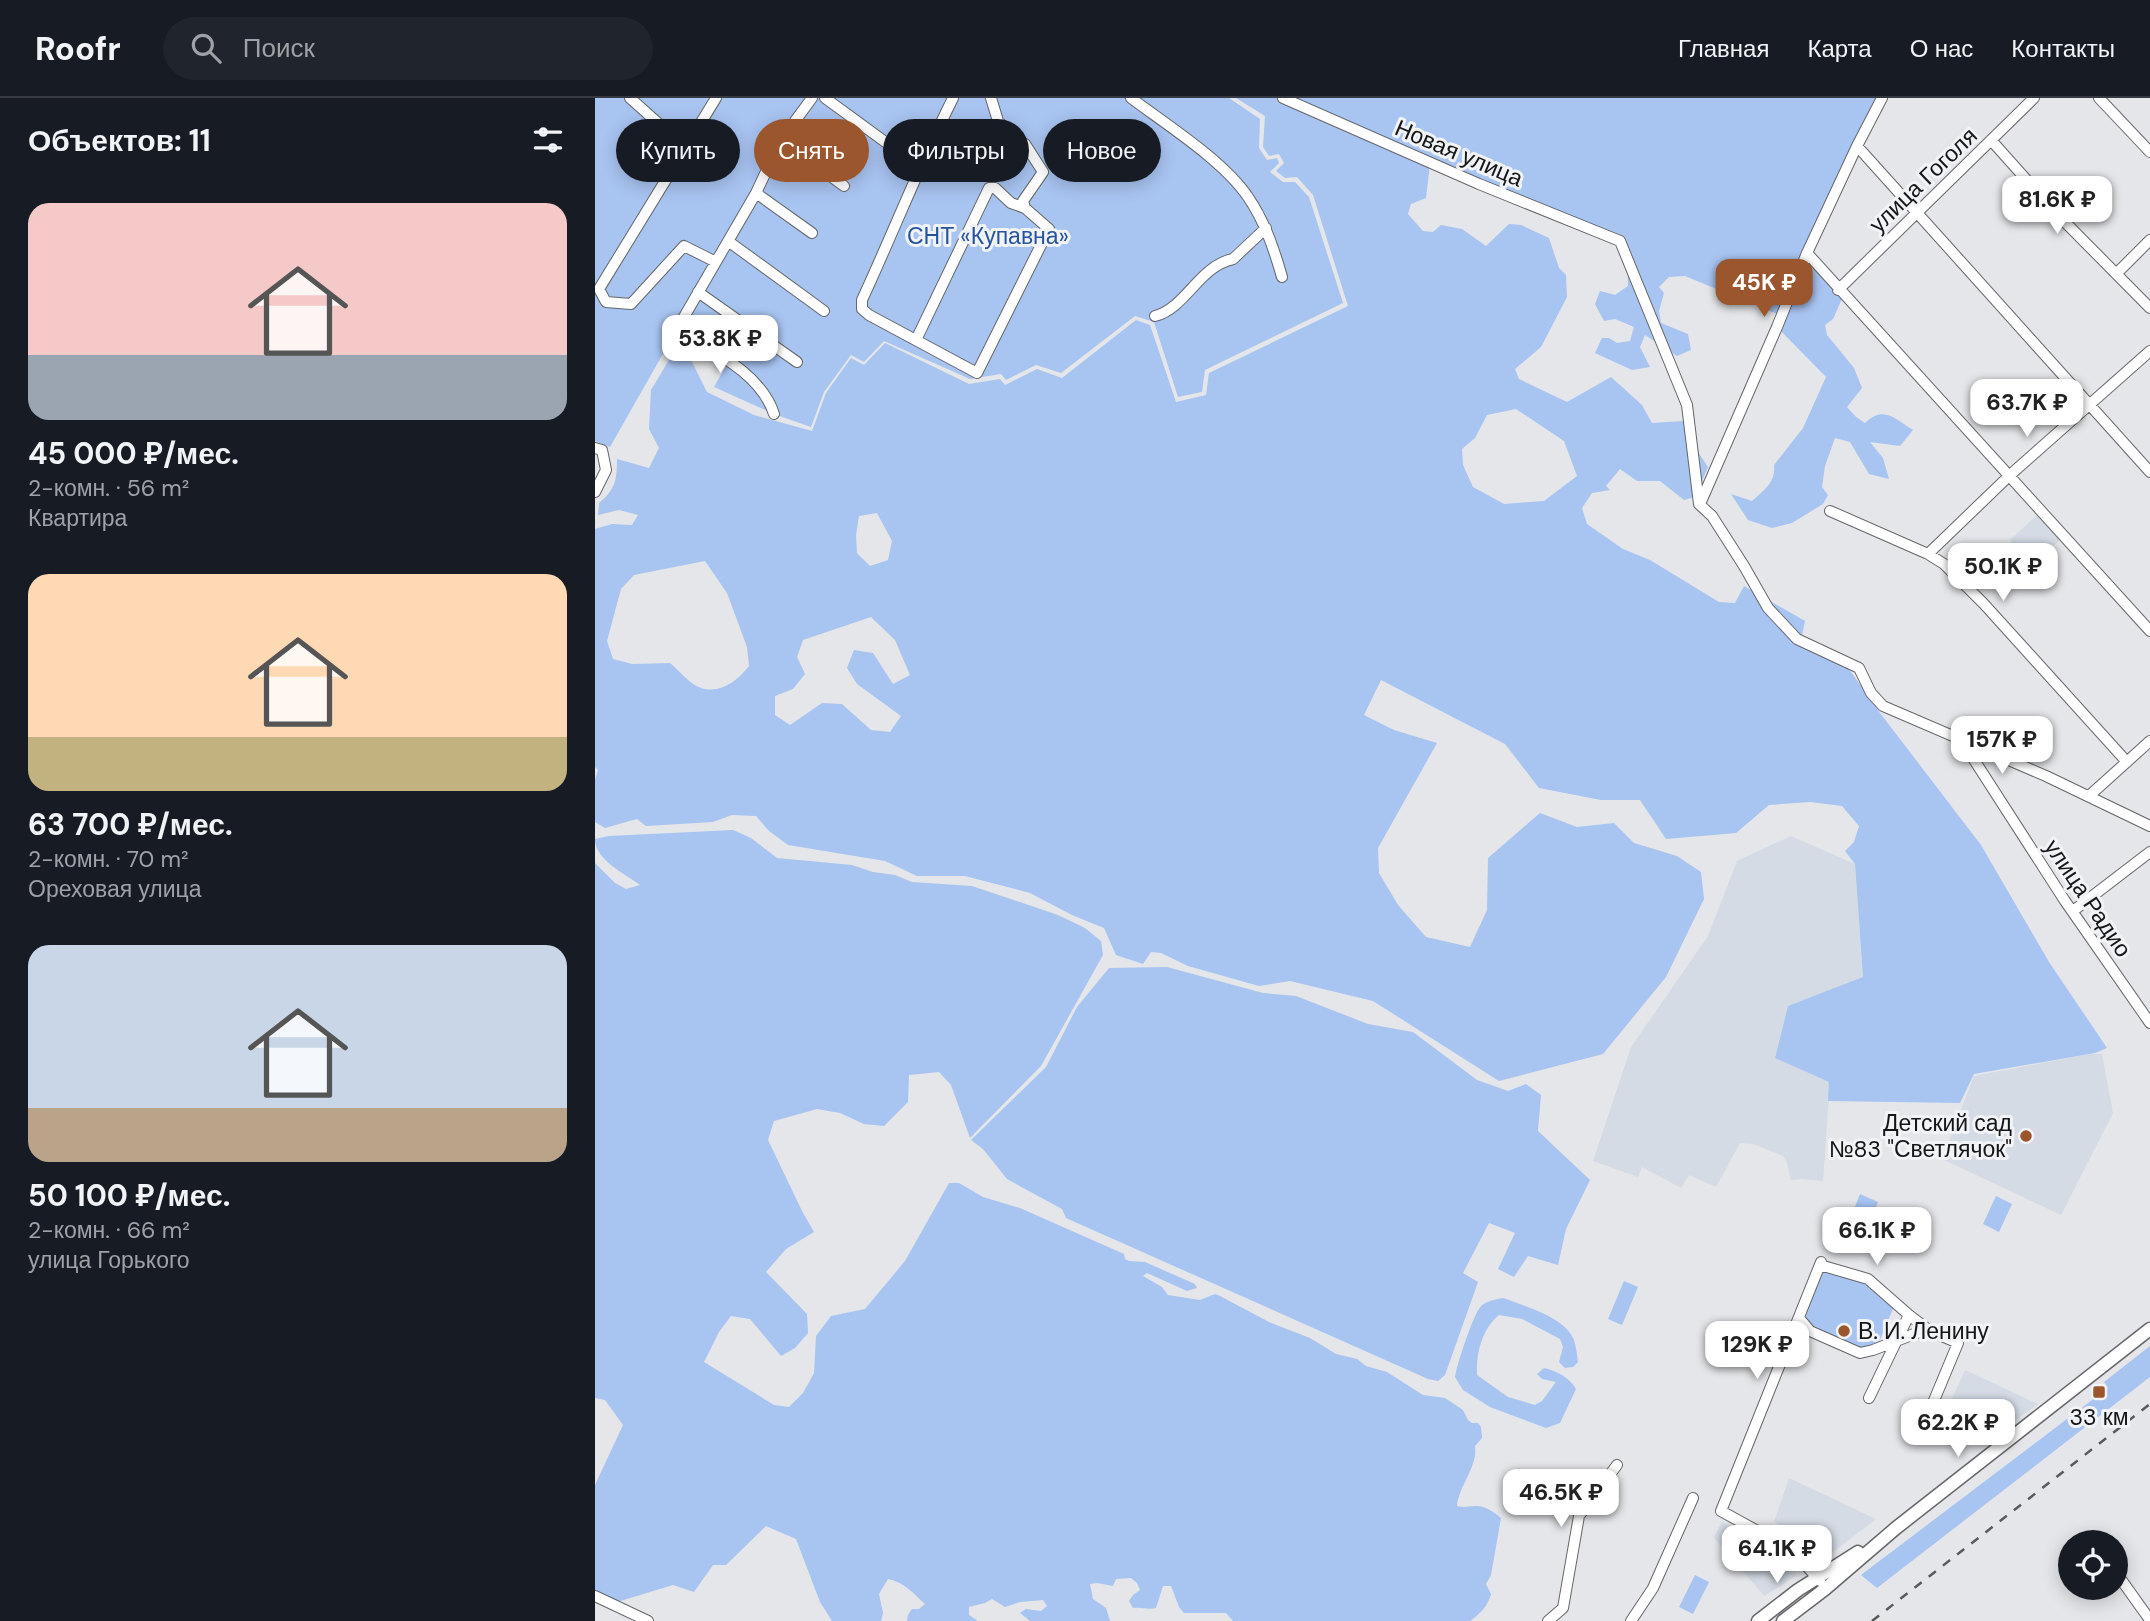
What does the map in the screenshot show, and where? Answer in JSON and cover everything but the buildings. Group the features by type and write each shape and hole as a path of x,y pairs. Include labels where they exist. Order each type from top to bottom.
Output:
{"main road":[{"path":"1758,1621 1821,1583 1896,1528 2150,1329"},
{"path":"1783,1621 1821,1583"}],"street":[{"path":"631,98 654,119"},
{"path":"703,119 716,98"},
{"path":"796,119 812,98"},
{"path":"825,98 883,140"},
{"path":"916,340 989,188 995,188 1015,206 1025,208 1049,229 977,373 916,340 865,312 861,304 953,98"},
{"path":"991,98 998,121 1012,136 1025,144 1043,172 1023,201 1025,208"},
{"path":"1131,98 1220,166 1247,195 1266,228 1282,278"},
{"name":"Новая улица","path":"1283,98 1479,184 1621,240 1687,405 1699,504"},
{"path":"1882,98 1807,253 1699,504 1712,516 1768,608 1797,639 1859,668 1871,693 1883,706 2150,825"},
{"name":"улица Гоголя","path":"1838,290 2034,98"},
{"path":"2099,98 2150,152"},
{"path":"1991,140 2056,213 2150,308"},
{"path":"1857,146 2150,472"},
{"path":"665,182 599,289 606,302 631,304 684,246 713,261 718,258"},
{"path":"761,182 677,329 751,377 766,397 774,415"},
{"path":"839,182 844,186"},
{"path":"756,193 812,233"},
{"path":"1155,316 1164,314 1173,307 1201,277 1227,260 1233,260 1266,228"},
{"path":"2117,273 2150,240"},
{"path":"728,241 824,311"},
{"path":"1807,253 2150,631"},
{"path":"698,292 797,362"},
{"path":"1929,554 2010,475 2150,351"},
{"path":"595,448 602,450 605,470 595,492"},
{"path":"1830,511 1929,554 1944,564 2127,762"},
{"name":"улица Радио","path":"1959,738 2150,1023"},
{"path":"2089,796 2150,741"},
{"path":"2073,911 2150,852"},
{"path":"1821,1583 1792,1550 1721,1510 1821,1264 1868,1279 1927,1329 1958,1343 1930,1410"},
{"path":"1869,1398 1909,1315"},
{"path":"1798,1318 1810,1331 1860,1353 1927,1329"},
{"path":"1548,1621 1563,1608 1579,1516 1617,1465"},
{"path":"1631,1621 1653,1588 1693,1498"},
{"path":"2128,1589 2150,1620"},
{"path":"595,1596 648,1621"}],"shaded area":[{"path":"2039,513 2062,538 2029,569 2009,546 2013,543 2010,540"},
{"path":"1791,836 1855,864 1863,978 1788,1006 1775,1057 1830,1082 1823,1181 1791,1180 1783,1156 1753,1144 1740,1143 1716,1187 1689,1175 1681,1188 1642,1167 1638,1177 1593,1161 1631,1047 1708,936 1737,861"},
{"name":"Детский сад №83 \"Светлячок\"","path":"2102,1054 2113,1113 2061,1215 1942,1159 1974,1076"},
{"path":"1965,1370 2038,1404 1998,1433 1947,1410"},
{"path":"1789,1478 1876,1519 1828,1556 1774,1522"},
{"path":"1722,1522 1791,1563 1796,1576 1764,1596 1714,1537"}],"green space":[{"name":"СНТ «Купавна»","path":"595,98 1229,98 1260,119 1259,148 1267,160 1277,158 1279,163 1270,172 1283,182 1295,182 1309,197 1343,303 1205,370 1202,392 1178,397 1154,322 1135,316 1061,373 1036,365 1006,380 1001,374 970,379 884,341 864,362 851,355 824,392 811,427 714,387 731,357 677,329 610,447 595,441"},
{"path":"1236,98 1279,98 1430,164 1426,198 1411,204 1408,214 1423,231 1433,232 1441,225 1462,229 1486,246 1509,224 1521,225 1549,238 1559,268 1566,275 1567,297 1541,347 1515,369 1519,379 1567,402 1611,377 1642,405 1652,423 1683,421 1692,427 1696,449 1708,467 1695,497 1684,500 1660,481 1637,481 1620,469 1606,486 1610,490 1592,493 1582,508 1587,524 1623,549 1650,560 1719,602 1735,603 1744,586 1805,621 1802,635 1839,655 1981,845 2049,962 2107,1048 2095,1053 1974,1074 1960,1103 1828,1101 1829,1082 1775,1058 1788,1006 1863,977 1855,864 1845,851 1854,842 1859,826 1842,806 1810,802 1769,805 1736,833 1666,839 1640,800 1601,800 1539,788 1505,744 1381,680 1364,715 1394,730 1437,743 1378,848 1379,873 1398,905 1426,937 1470,947 1487,910 1488,858 1540,813 1577,827 1614,823 1634,843 1677,856 1701,872 1704,899 1666,977 1603,1054 1499,1081 1373,1001 1290,981 1259,986 1188,966 1161,953 1151,952 1143,964 1116,955 1104,928 1030,893 965,876 917,876 885,861 788,845 769,831 756,816 732,815 713,822 646,826 637,819 605,828 595,822 595,780 598,770 595,767 595,529 612,524 632,525 638,515 619,510 598,515 599,503 609,494 614,484 617,459 649,468 659,448 649,429 651,390 681,340 707,392 754,415 812,431 826,393 851,358 864,365 885,343 969,384 1000,379 1005,385 1037,369 1062,378 1136,320 1150,325 1176,402 1206,395 1209,373 1348,306 1313,195 1297,177 1285,178 1276,171 1284,163 1279,154 1269,156 1263,147 1265,116","holes":["1516,409 1564,441 1577,476 1544,501 1504,504 1473,487 1463,465 1462,449 1475,438 1487,415","877,513 892,541 888,560 870,566 857,553 859,516","705,561 727,593 747,647 749,666 728,685 708,689 693,684 670,663 632,664 613,659 607,641 621,589 634,575","871,617 895,640 910,675 893,684 873,653 854,650 847,668 857,684 901,716 890,732 871,730 842,704 822,703 790,725 775,715 775,696 793,689 805,674 797,657 803,640"]},
{"path":"1295,98 1886,98 1812,250 1836,284 1845,292 1833,319 1825,325 1827,335 1854,368 1862,388 1847,407 1865,423 1884,414 1913,430 1900,446 1870,442 1883,458 1889,479 1869,474 1850,442 1835,438 1825,466 1822,487 1828,495 1823,504 1792,523 1772,528 1748,520 1731,494 1752,501 1768,485 1773,476 1774,465 1803,428 1826,377 1777,327 1777,314 1685,276 1669,277 1659,287 1664,293 1659,311 1661,323 1688,334 1691,350 1677,356 1645,335 1640,347 1650,367 1632,370 1595,353 1602,338 1609,338 1617,343 1630,341 1634,327 1615,319 1604,321 1595,304 1600,291 1615,295 1628,286 1627,243 1619,236 1545,209"},
{"path":"733,830 751,838 777,858 852,865 895,875 912,882 972,886 1058,915 1085,928 1101,941 1103,955 1041,1066 970,1138 951,1085 939,1072 909,1075 908,1102 884,1126 864,1124 840,1113 817,1109 774,1121 768,1140 814,1232 786,1249 766,1272 807,1314 808,1333 795,1348 781,1356 750,1319 731,1316 719,1332 704,1362 774,1405 789,1407 803,1393 814,1373 816,1336 831,1316 865,1309 905,1261 949,1183 959,1183 983,1197 1020,1208 1124,1254 1129,1261 1145,1262 1195,1284 1197,1288 1187,1291 1147,1273 1143,1276 1162,1287 1168,1295 1200,1300 1215,1294 1269,1322 1310,1338 1336,1354 1357,1359 1366,1366 1387,1372 1423,1395 1445,1398 1463,1410 1468,1420 1481,1427 1482,1438 1475,1446 1474,1461 1457,1506 1482,1507 1501,1518 1491,1575 1486,1584 1491,1594 1480,1613 1470,1621 1233,1621 1226,1613 1184,1613 1171,1586 1163,1586 1156,1608 1133,1608 1129,1601 1140,1590 1131,1578 1116,1579 1113,1586 1090,1584 1093,1599 1106,1608 1110,1621 1030,1621 1020,1613 1026,1609 1041,1611 1047,1606 1043,1600 1020,1602 1005,1607 992,1599 969,1607 969,1615 978,1621 907,1621 912,1609 919,1609 925,1604 904,1585 888,1579 879,1594 883,1613 881,1621 832,1621 820,1602 796,1539 766,1526 726,1565 713,1565 694,1592 673,1585 617,1602 595,1592 595,1485 623,1425 605,1400 595,1398 595,863 615,883 626,889 640,885 605,860 596,847 595,839"},
{"path":"1167,967 1263,993 1296,996 1368,1024 1413,1032 1477,1080 1508,1091 1526,1084 1541,1095 1538,1131 1590,1180 1566,1229 1558,1265 1528,1256 1514,1277 1498,1269 1515,1233 1489,1223 1463,1273 1478,1282 1445,1375 1438,1381 1428,1379 1066,1218 1062,1209 1007,1179 983,1149 971,1140 1046,1067 1077,1007 1109,968"},
{"path":"1860,1194 1878,1202 1868,1227 1850,1219"},
{"path":"1996,1196 2012,1204 1999,1232 1983,1224"},
{"path":"1821,1270 1855,1278 1895,1304 1876,1349 1854,1348 1835,1342 1801,1317"},
{"path":"1624,1281 1638,1287 1622,1325 1608,1319"},
{"path":"1503,1298 1543,1313 1562,1325 1574,1340 1578,1362 1573,1367 1565,1368 1559,1362 1563,1347 1560,1339 1522,1319 1499,1315 1488,1327 1481,1342 1477,1375 1508,1397 1535,1405 1542,1401 1556,1382 1542,1379 1537,1374 1544,1368 1563,1375 1576,1389 1560,1423 1546,1428 1490,1407 1463,1390 1455,1377 1466,1340 1481,1306"},
{"path":"2150,1346 2150,1377 1877,1588 1861,1575 2108,1388 2104,1382"},
{"path":"1695,1575 1709,1582 1693,1614 1679,1607"}],"railway":[{"path":"1872,1621 2150,1404"}],"place":[{"name":"Детский сад №83 \"Светлячок\"","path":"2026,1136"},
{"name":"В. И. Ленину","path":"1844,1331"},
{"name":"33 км","path":"2099,1392"}]}
